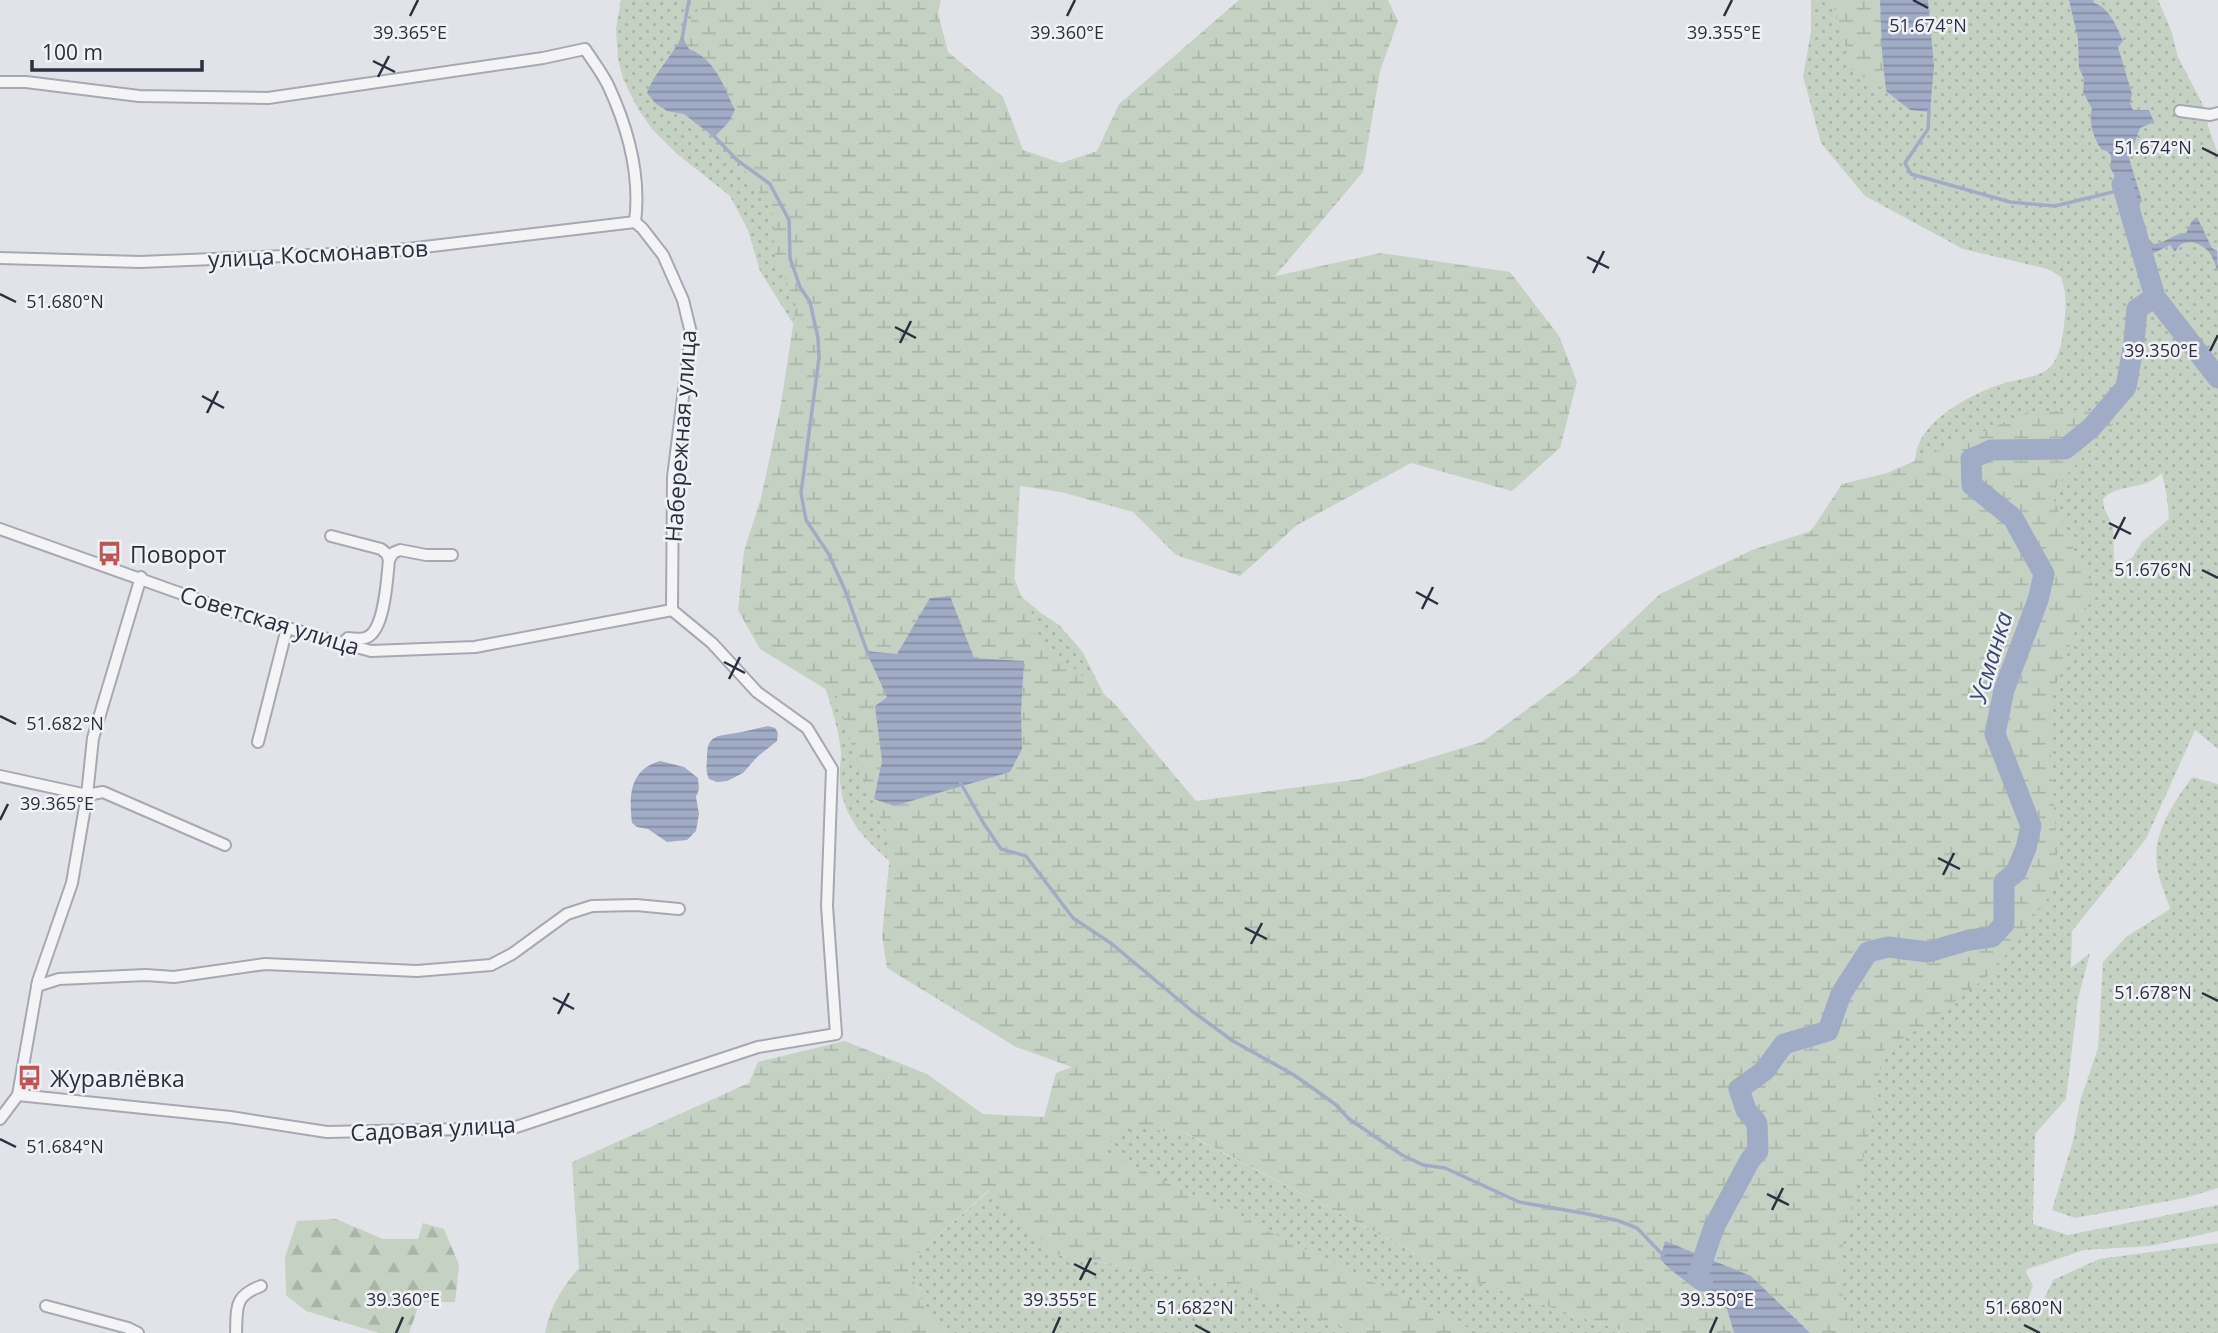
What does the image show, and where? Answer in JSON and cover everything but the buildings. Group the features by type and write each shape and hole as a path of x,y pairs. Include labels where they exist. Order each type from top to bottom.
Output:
{"street":[{"path":"0,82 26,82 139,96 268,98 543,58 585,49 608,84 630,140 636,194 635,222"},
{"path":"2180,111 2210,115 2218,113"},
{"name":"улица Космонавтов","path":"0,258 140,262 382,252 635,222"},
{"name":"Набережная улица","path":"635,222 663,255 683,300 691,333 673,477 672,610"},
{"name":"Советская улица","path":"0,528 244,616 371,651 475,648 672,610"},
{"path":"331,536 381,549 389,560"},
{"path":"343,643 348,638 365,639 374,633 380,621 389,560 393,553 400,550 426,555 452,555"},
{"path":"0,1119 18,1095 37,986 72,883 93,738 141,578"},
{"name":"Садовая улица","path":"18,1095 216,1115 327,1132 513,1128 758,1047 836,1034 827,906 832,769 807,728 757,692 712,643 672,610"},
{"path":"258,742 287,628"},
{"path":"0,776 87,794 103,792 225,845"},
{"path":"37,986 59,979 146,975 174,977 265,964 417,971 491,965 512,954 567,914 592,906 636,905 679,909"},
{"path":"236,1333 238,1303 246,1292 261,1286"},
{"path":"46,1306 138,1333"}],"green space":[{"path":"621,0 798,0 1022,597 1059,625 1082,651 1108,702 1300,978 1914,489 1918,446 1934,422 1968,399 2008,382 2042,373 2055,361 2062,340 2065,312 2061,277 2048,269 1963,249 1865,196 1821,143 1803,76 1811,32 1811,0 2158,0 2171,30 2178,57 2203,105 2218,154 2218,749 2195,730 2146,839 2072,931 2071,968 2090,953 2078,999 2066,1099 2035,1134 2033,1224 2068,1235 2218,1205 2218,1231 2150,1246 2084,1250 2025,1270 2033,1285 2027,1302 2037,1314 2053,1280 2099,1259 2218,1243 2218,1333 1651,1333 894,865 866,838 845,806 840,780 841,753 838,732 818,668 801,336 760,271 748,230 730,196 676,153 652,129 638,109 623,79 616,29","holes":["2162,473 2169,519 2142,542 2132,558 2120,564 2114,559 2113,526 2104,508 2103,499 2114,491 2147,483"]},
{"path":"704,0 941,0 938,13 948,52 1003,97 1023,150 1061,163 1097,151 1119,104 1239,0 1388,0 1398,21 1380,71 1363,172 1275,276 1381,253 1510,272 1559,336 1577,382 1560,448 1512,491 1411,463 1297,525 1240,576 1176,555 1133,512 1061,492 1020,486 1014,586 1032,613 1036,640 1114,703 1196,801 1360,779 1482,742 1576,674 1660,594 1752,550 1811,531 1842,484 1887,473 2028,412 2084,410 2117,420 2051,492 2075,553 2096,591 2078,623 2048,707 2059,883 1994,971 1933,1019 1883,1051 1869,1134 1837,1270 1852,1333 1810,1333 1795,1316 1699,1256 1665,1241 1660,1260 1689,1283 1724,1298 1734,1333 1632,1333 1461,1277 1186,1133 1134,1128 1099,1149 1478,1333 1357,1333 1233,1286 1057,1255 989,1190 907,1263 930,1322 946,1333 545,1333 558,1298 579,1268 572,1162 749,1083 758,1062 845,1041 927,1074 983,1114 1044,1117 1056,1073 1072,1067 1016,1047 887,968 882,936 891,843 854,753 837,696 760,649 738,610 744,551 761,498 781,404 796,306 774,250 773,213 737,160 714,137 728,123 734,110 712,67 689,49 682,36","holes":["930,598 974,658 1021,712 1022,749 1010,772 894,806 874,799 882,761 875,706 887,697 867,651 897,654"]},
{"path":"1832,0 1880,0 1886,91 1852,70"},
{"path":"2192,777 2218,784 2218,1188 2185,1198 2075,1218 2052,1210 2073,1141 2080,1101 2098,1048 2103,962 2126,937 2170,909 2158,872 2158,842 2171,808"},
{"path":"1133,1127 1185,1133 1461,1277 1632,1333 1478,1333 1098,1149"},
{"path":"990,1190 1057,1255 1239,1287 1359,1333 946,1333 930,1322 907,1263"},
{"path":"336,1219 383,1239 418,1239 423,1223 444,1229 459,1265 455,1302 420,1302 409,1333 379,1333 306,1311 286,1295 285,1257 297,1221"}],"water":[{"path":"1880,0 1928,0 1934,66 1930,112 1910,110 1886,91"},
{"path":"2069,0 2093,0 2112,18 2123,41 2118,47 2132,94 2130,103 2133,110 2149,110 2154,122 2140,128 2129,158 2142,201 2133,214 2125,209 2110,168 2110,154 2102,150 2092,130 2092,109 2083,92 2084,79 2079,68 2078,39"},
{"path":"682,36 689,49 712,67 735,110 728,123 714,137 684,114 667,111 647,93"},
{"path":"2125,211 2132,215 2154,244 2186,233 2197,217 2212,248 2217,251 2218,272 2208,251 2190,242 2182,244 2175,252 2170,245 2138,258 2127,233"},
{"path":"950,596 974,658 1024,661 1022,749 1010,772 894,806 874,799 882,761 875,706 887,697 866,651 897,654 930,598"},
{"path":"768,726 775,728 778,733 777,741 743,773 727,781 709,779 707,750 714,738"},
{"path":"660,761 684,767 698,778 699,789 696,797 699,814 696,831 687,840 667,842 648,829 632,823 633,785 642,771"},
{"path":"1665,1241 1751,1276 1810,1333 1734,1333 1724,1298 1689,1283 1660,1259"}],"waterway":[{"path":"682,39 689,0"},
{"path":"1929,110 1928,129 1905,163 1911,174 2010,202 2055,206 2121,190"},
{"path":"712,134 737,160 770,184 789,220 790,258 800,287 810,302 818,338 819,358 801,493 806,520 828,553 845,590 868,654"},
{"name":"Усманка","path":"1703,1281 1697,1277 1714,1227 1750,1160 1758,1151 1757,1123 1746,1110 1739,1089 1764,1071 1784,1044 1828,1031 1841,994 1868,952 1888,947 1928,952 1969,940 1992,937 2004,924 2004,882 2016,872 2031,826 1995,734 2004,690 2038,600 2044,574 2013,518 1972,485 1971,459 1991,450 2065,449 2091,428 2126,387 2137,309 2155,297 2122,184"},
{"path":"2155,297 2218,378"},
{"path":"960,782 1001,849 1026,856 1073,918 1112,944 1192,1011 1233,1041 1294,1075 1335,1104 1349,1119 1402,1155 1423,1165 1445,1168 1519,1202 1619,1221 1637,1228 1663,1255"}],"place":[{"name":"Поворот","path":"110,554"},
{"name":"Журавлёвка","path":"30,1078"}]}
